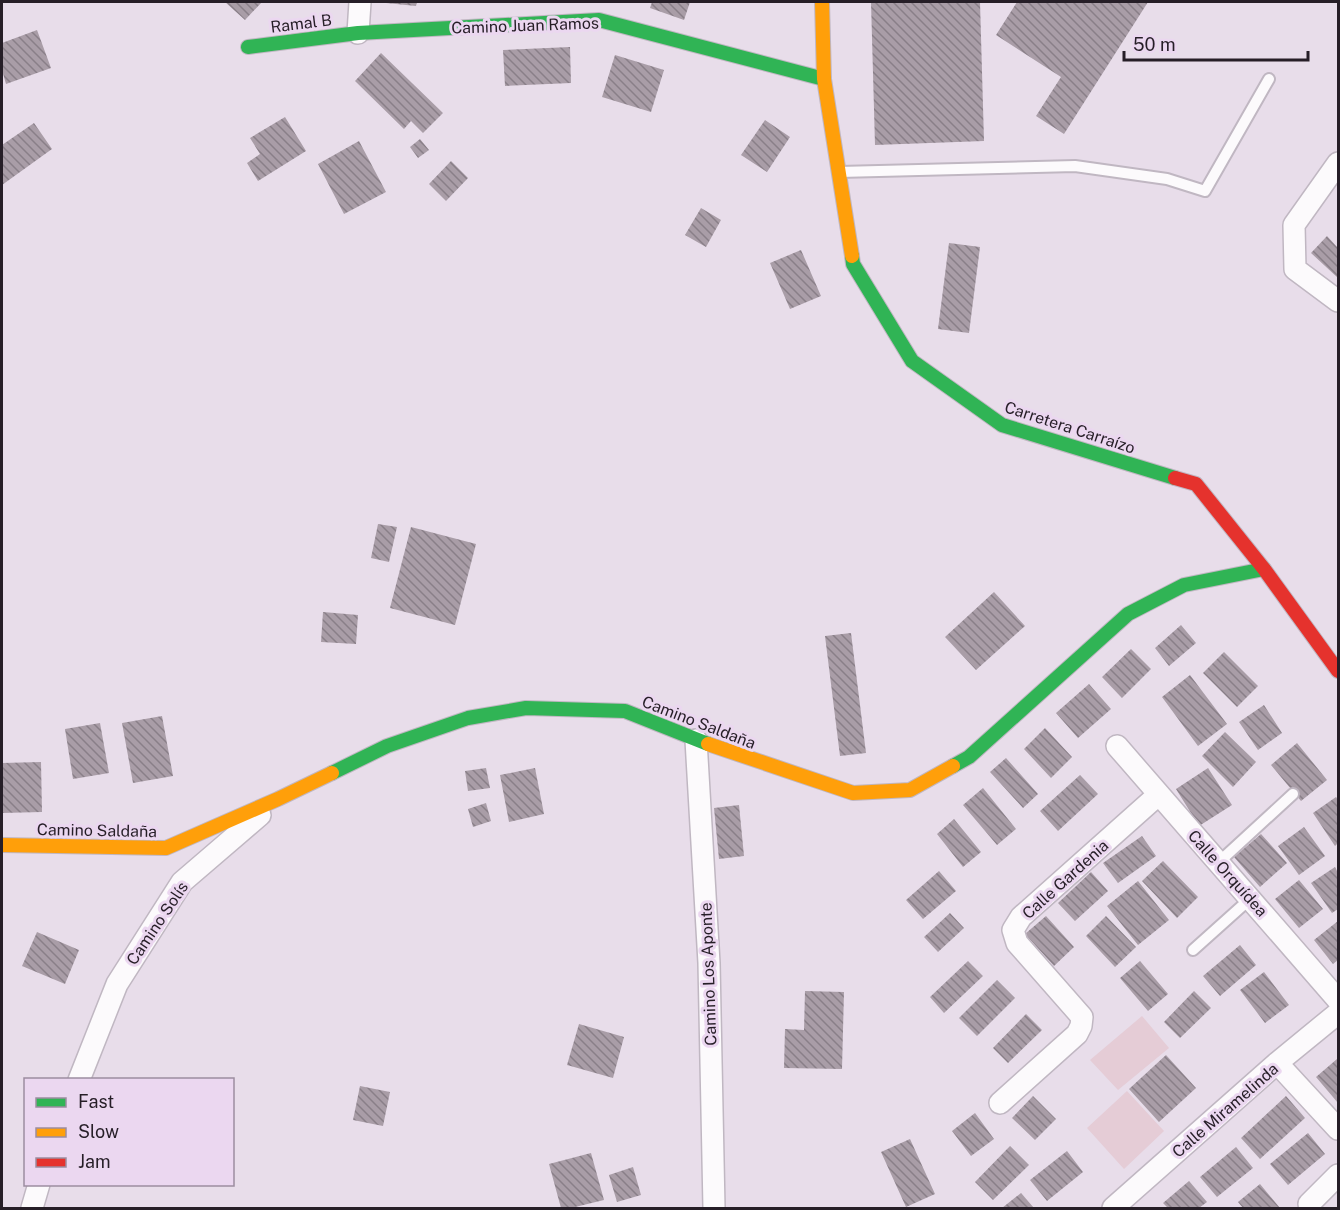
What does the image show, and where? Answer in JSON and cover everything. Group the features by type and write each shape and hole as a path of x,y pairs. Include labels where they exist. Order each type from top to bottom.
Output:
{"street":[{"path":"358,33 360,2"},
{"name":"Carretera Carraízo","path":"822,2 825,79 853,264 912,361 1002,425 1196,484 1264,569 1338,671"},
{"name":"Camino Juan Ramos","path":"358,33 599,20 825,79"},
{"name":"Ramal B","path":"248,47 358,33"},
{"path":"1338,163 1294,225 1295,269 1338,301"},
{"name":"Camino Saldaña","path":"2,845 166,848 278,799 387,746 468,718 526,708 625,711 696,740 853,793 909,790 969,757 1128,614 1184,585 1264,569"},
{"name":"Camino Los Aponte","path":"696,740 709,963 714,1209"},
{"name":"Calle Orquídea","path":"1116,746 1338,1000"},
{"name":"Calle Gardenia","path":"1000,1103 1077,1034 1082,1017 1017,943 1013,930 1021,917 1158,795"},
{"name":"Camino Solís","path":"80,1078 117,984 182,882 278,799"},
{"name":"Calle Miramelinda","path":"1113,1209 1277,1063 1338,1013"},
{"path":"1277,1063 1338,1129"},
{"path":"1309,1203 1338,1174"},
{"path":"32,1209 39,1186"}],"lane":[{"path":"839,172 1075,166 1167,179 1205,191 1269,79"},
{"path":"1219,862 1293,794"},
{"path":"1193,950 1251,898"}],"shaded area":[{"path":"1142,1016 1169,1048 1118,1090 1090,1060"},
{"path":"1127,1091 1164,1131 1124,1169 1087,1128"}],"building":[{"path":"225,2 262,2 245,20"},
{"path":"386,2 417,2 416,6"},
{"path":"652,2 690,2 684,20 650,8"},
{"path":"871,2 980,2 984,141 875,145"},
{"path":"1017,2 1148,2 1064,134 1036,116 1061,77 996,35"},
{"path":"37,30 51,68 6,84 2,70 2,43"},
{"path":"570,47 571,83 505,86 503,50"},
{"path":"381,53 443,113 423,133 411,121 404,129 355,81"},
{"path":"615,55 664,70 651,112 602,97"},
{"path":"285,117 306,151 258,181 247,163 260,154 250,138"},
{"path":"765,120 790,137 767,172 741,155"},
{"path":"34,123 52,149 2,185 2,145"},
{"path":"420,139 429,150 418,158 410,147"},
{"path":"359,141 386,192 344,214 318,164"},
{"path":"451,161 468,178 446,201 429,184"},
{"path":"701,208 721,220 706,247 685,235"},
{"path":"1327,236 1338,248 1338,278 1311,253"},
{"path":"949,243 980,247 969,333 938,329"},
{"path":"801,250 821,296 790,309 770,263"},
{"path":"378,524 397,527 389,562 371,558"},
{"path":"411,527 476,544 455,625 390,608"},
{"path":"994,592 1025,626 976,670 945,637"},
{"path":"323,612 358,615 356,644 321,642"},
{"path":"1181,625 1196,643 1169,666 1155,648"},
{"path":"851,633 866,753 840,756 825,636"},
{"path":"1131,649 1151,669 1122,698 1102,677"},
{"path":"1224,652 1258,686 1237,707 1203,673"},
{"path":"1190,675 1227,724 1198,746 1162,697"},
{"path":"1089,684 1111,709 1078,738 1056,713"},
{"path":"1264,705 1282,733 1258,750 1239,722"},
{"path":"162,716 173,776 133,783 122,723"},
{"path":"100,723 109,773 73,779 65,729"},
{"path":"1045,728 1072,757 1051,778 1024,749"},
{"path":"1225,732 1256,762 1233,787 1202,756"},
{"path":"1297,743 1327,780 1301,801 1271,765"},
{"path":"1006,758 1038,794 1023,808 990,772"},
{"path":"41,762 42,812 2,813 2,763"},
{"path":"486,768 490,788 468,791 465,771"},
{"path":"535,768 544,814 509,822 500,775"},
{"path":"1208,768 1232,805 1199,826 1176,789"},
{"path":"1080,775 1098,794 1058,831 1040,811"},
{"path":"983,788 1016,829 997,845 963,805"},
{"path":"1336,797 1338,800 1338,843 1335,846 1313,813"},
{"path":"486,803 491,821 473,827 468,809"},
{"path":"739,805 744,856 719,859 714,808"},
{"path":"954,819 981,852 963,867 937,834"},
{"path":"1304,827 1325,856 1299,875 1278,846"},
{"path":"1261,834 1287,863 1260,887 1234,857"},
{"path":"1142,836 1156,856 1118,883 1103,863"},
{"path":"1163,861 1198,897 1177,918 1142,881"},
{"path":"1335,867 1338,873 1338,909 1332,913 1311,883"},
{"path":"939,871 956,891 923,919 906,900"},
{"path":"1091,872 1108,891 1075,921 1058,903"},
{"path":"1299,880 1323,909 1299,928 1275,899"},
{"path":"1138,881 1169,920 1138,945 1107,906"},
{"path":"950,913 964,928 938,952 924,937"},
{"path":"1046,916 1074,947 1054,966 1025,934"},
{"path":"1106,916 1136,947 1115,967 1086,936"},
{"path":"1338,921 1338,960 1333,964 1314,940"},
{"path":"37,932 79,950 65,984 22,966"},
{"path":"1240,945 1256,965 1220,996 1203,976"},
{"path":"968,961 983,976 944,1013 930,997"},
{"path":"1140,961 1168,994 1148,1011 1120,978"},
{"path":"1264,972 1289,1005 1265,1023 1240,990"},
{"path":"997,980 1015,998 977,1036 959,1018"},
{"path":"805,991 844,992 842,1069 784,1068 785,1029 804,1030"},
{"path":"1194,991 1211,1008 1180,1038 1164,1022"},
{"path":"1026,1014 1042,1030 1008,1063 993,1048"},
{"path":"579,1024 624,1037 613,1078 567,1065"},
{"path":"1166,1055 1196,1088 1159,1122 1129,1089"},
{"path":"1337,1059 1338,1061 1338,1103 1316,1077"},
{"path":"360,1086 390,1092 383,1126 353,1120"},
{"path":"1033,1096 1056,1119 1035,1140 1012,1118"},
{"path":"1286,1096 1305,1118 1260,1159 1241,1138"},
{"path":"975,1113 994,1139 971,1156 952,1131"},
{"path":"1308,1133 1325,1154 1288,1185 1270,1164"},
{"path":"910,1139 935,1194 906,1207 881,1152"},
{"path":"1010,1146 1029,1165 993,1200 975,1182"},
{"path":"1236,1147 1253,1168 1217,1197 1200,1177"},
{"path":"1067,1151 1083,1172 1047,1201 1030,1180"},
{"path":"591,1153 604,1200 571,1208 561,1208 549,1164"},
{"path":"633,1167 641,1195 617,1202 609,1175"},
{"path":"1189,1181 1207,1202 1199,1208 1168,1208 1163,1203"},
{"path":"1260,1184 1280,1208 1243,1208 1238,1202"},
{"path":"1021,1193 1034,1208 1002,1208"}],"traffic: fast":[{"path":"248,47 358,33 599,20 824,79"},
{"path":"852,256 853,264 912,361 1002,425 1175,478"},
{"path":"953,766 969,757 1128,614 1184,585 1264,569"},
{"path":"332,773 387,746 468,718 526,708 625,711 708,744"}],"traffic: slow":[{"path":"822,2 824,79 852,256"},
{"path":"708,744 853,793 910,790 953,766"},
{"path":"2,845 166,848 332,773"}],"traffic: jam":[{"path":"1175,478 1196,484 1264,569 1338,671"}]}
